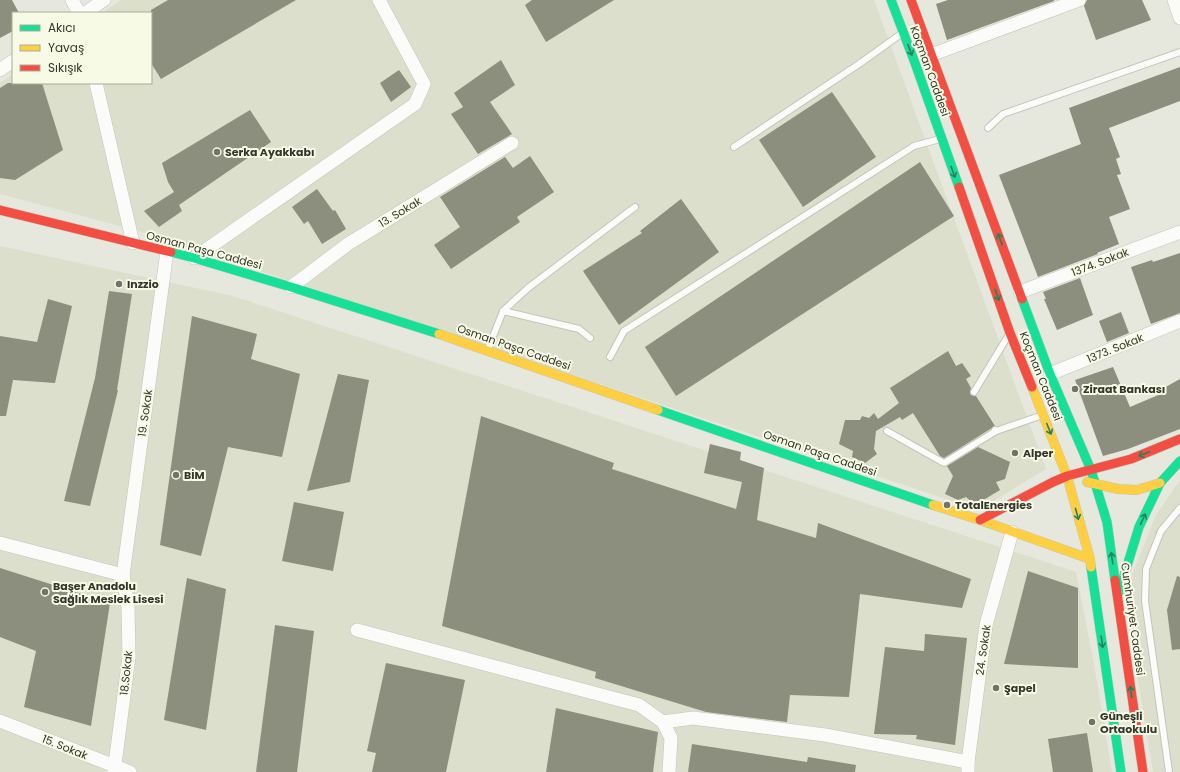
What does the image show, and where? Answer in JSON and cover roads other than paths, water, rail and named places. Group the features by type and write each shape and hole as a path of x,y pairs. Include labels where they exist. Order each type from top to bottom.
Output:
{"main road":[{"name":"Koçman Caddesi","path":"891,0 942,139 1010,333 1067,476 1090,559 1121,772"},
{"name":"Koçman Caddesi","path":"911,0 1050,374 1091,470"},
{"name":"Osman Paşa Caddesi","path":"0,210 194,258 291,287 487,351 1090,559"},
{"path":"980,520 1067,476 1131,458 1180,439"},
{"path":"1117,596 1139,527 1160,483 1180,460"},
{"name":"Cumhuriyet Caddesi","path":"1091,470 1107,522 1143,772"},
{"path":"1067,476 1118,490 1137,490 1160,483"}],"street":[{"path":"72,0 78,12"},
{"path":"86,12 104,0"},
{"path":"194,258 415,104 424,84 379,0"},
{"path":"931,54 1079,0"},
{"path":"1174,0 1180,18"},
{"path":"0,70 12,62"},
{"path":"96,84 133,242"},
{"name":"13. Sokak","path":"291,287 348,244 512,143"},
{"name":"1374. Sokak","path":"1020,292 1180,232"},
{"name":"19. Sokak","path":"123,575 167,251"},
{"name":"1373. Sokak","path":"1050,374 1180,321"},
{"name":"24. Sokak","path":"968,767 986,625 1012,532"},
{"path":"0,543 123,575"},
{"name":"18.Sokak","path":"114,769 129,657 128,607 123,575"},
{"path":"357,630 639,705 663,722 671,738 669,772"},
{"path":"663,722 693,718 825,735 968,767"},
{"name":"15. Sokak","path":"0,721 114,769 130,772"}],"lane":[{"path":"734,147 859,64 903,32"},
{"path":"988,128 1003,114 1180,52"},
{"path":"610,357 624,331 914,146 942,139"},
{"path":"487,351 503,311 528,288 636,207"},
{"path":"503,311 579,329 590,338"},
{"path":"974,392 1010,333"},
{"path":"887,431 944,463 996,430 1043,415"},
{"path":"1169,772 1144,601 1146,569 1161,531 1180,508"}],"place":[{"name":"Serka Ayakkabı","path":"217,152"},
{"name":"Inzzio","path":"119,284"},
{"name":"Ziraat Bankası","path":"1075,389"},
{"name":"Alper","path":"1015,453"},
{"name":"BİM","path":"176,475"},
{"name":"TotalEnergies","path":"947,505"},
{"name":"Başer Anadolu Sağlık Meslek Lisesi","path":"45,592"},
{"name":"Şapel","path":"996,688"},
{"name":"Güneşli Ortaokulu","path":"1092,722"}]}
